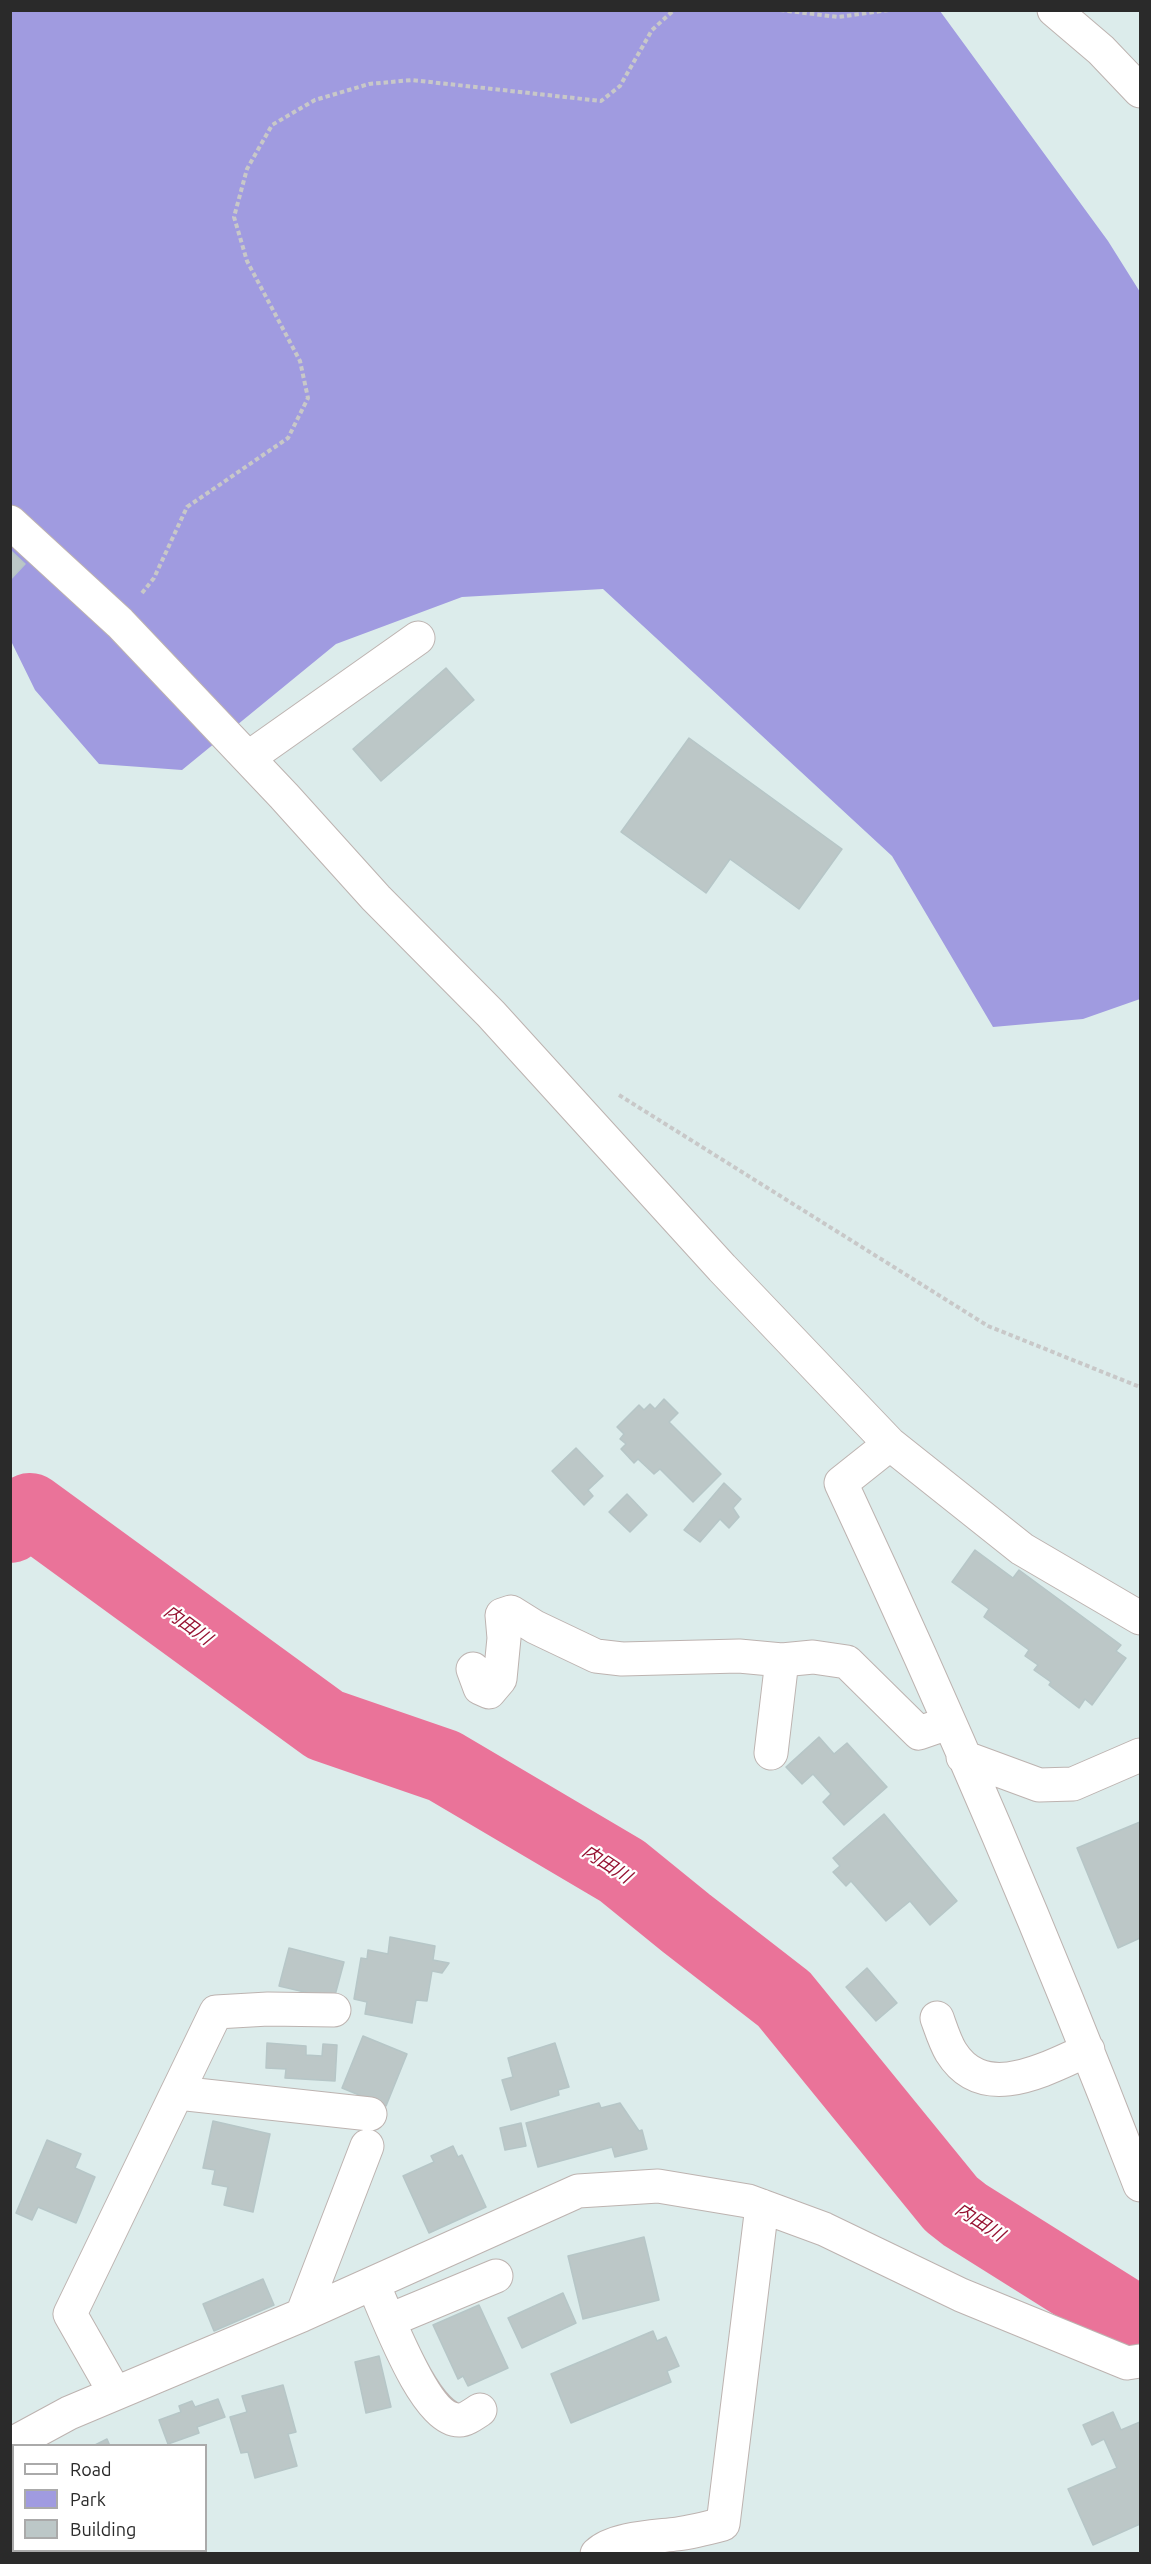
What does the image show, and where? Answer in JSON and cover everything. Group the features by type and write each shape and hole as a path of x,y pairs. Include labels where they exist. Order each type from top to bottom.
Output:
{"street":[{"path":"1054,10 1101,50 1140,91"},
{"path":"10,522 120,622 376,898 490,1014 722,1269 890,1444 1022,1549 1140,1618"},
{"path":"248,758 418,638"},
{"path":"890,1444 841,1483 896,1602 1061,1981 1140,2185"},
{"path":"473,1669 480,1688 489,1692 500,1679 504,1638 502,1615 511,1612 535,1627 596,1656 622,1659 739,1656 783,1660 813,1657 847,1662 919,1732 948,1723"},
{"path":"771,1752 783,1660"},
{"path":"963,1757 1039,1785 1073,1784 1140,1755"},
{"path":"115,2393 70,2314 216,2012 268,2009 334,2010"},
{"path":"937,2018 951,2053 976,2075 995,2079 1015,2079 1034,2074 1088,2050"},
{"path":"178,2093 370,2114"},
{"path":"302,2315 367,2146"},
{"path":"10,2445 69,2413 302,2315 578,2192 658,2186 748,2201 762,2206 825,2229 961,2295 1127,2363 1140,2361"},
{"path":"597,2553 603,2548 646,2537 679,2534 723,2524 762,2206"},
{"path":"390,2320 496,2276"},
{"path":"372,2283 421,2389 434,2407 447,2418 461,2421 480,2410"}],"path":[{"path":"120,622 154,578 187,507 288,438 308,398 300,362 247,261 234,217 247,169 272,125 315,100 369,84 412,80 601,101 620,86 652,30 674,10"},
{"path":"780,10 838,17 889,10"},
{"path":"612,1091 988,1326 1140,1387"}],"green space":[{"path":"11,11 940,11 1108,241 1140,292 1140,999 1083,1019 993,1027 892,856 603,589 462,597 336,644 182,770 99,764 35,690 11,641"}],"building":[{"path":"10,550 25,564 10,580"},
{"path":"446,668 474,700 381,781 353,749"},
{"path":"689,738 842,849 799,909 730,859 706,893 621,832"},
{"path":"664,1399 678,1413 669,1422 721,1474 693,1502 660,1469 654,1474 638,1459 634,1463 621,1449 626,1444 620,1439 624,1434 617,1427 639,1405 644,1410 650,1404 655,1409"},
{"path":"576,1448 603,1476 588,1490 593,1496 584,1505 552,1471"},
{"path":"724,1483 741,1499 733,1508 739,1517 729,1528 720,1519 700,1542 684,1530"},
{"path":"627,1494 647,1515 630,1532 609,1512"},
{"path":"975,1550 1013,1578 1019,1570 1121,1645 1116,1651 1126,1658 1092,1705 1085,1699 1079,1708 1049,1685 1051,1682 1034,1670 1038,1665 1025,1656 1029,1650 984,1617 989,1609 952,1582"},
{"path":"819,1737 834,1754 847,1743 887,1787 844,1825 823,1802 831,1794 813,1774 802,1784 786,1767"},
{"path":"884,1814 957,1901 930,1925 910,1901 886,1921 851,1881 846,1886 833,1872 840,1866 833,1858"},
{"path":"1140,1822 1140,1938 1118,1948 1077,1848"},
{"path":"390,1937 435,1946 433,1960 449,1963 442,1973 432,1971 427,2001 416,2000 412,2023 365,2014 367,2002 354,1999 361,1958 367,1959 368,1950 388,1954"},
{"path":"289,1948 344,1962 334,1999 279,1986"},
{"path":"867,1968 897,2003 876,2021 846,1987"},
{"path":"363,2036 407,2054 386,2106 342,2088"},
{"path":"267,2043 306,2046 306,2055 322,2056 323,2044 337,2045 335,2081 285,2078 286,2069 266,2068"},
{"path":"555,2043 569,2087 558,2090 559,2095 511,2110 502,2080 513,2077 508,2058"},
{"path":"599,2103 601,2108 620,2103 639,2131 642,2130 647,2149 615,2157 612,2147 538,2167 526,2123"},
{"path":"213,2121 270,2134 253,2212 224,2205 228,2187 212,2184 215,2170 203,2168"},
{"path":"521,2123 526,2146 505,2150 500,2128"},
{"path":"47,2140 81,2154 75,2168 95,2177 76,2223 38,2207 32,2220 16,2213"},
{"path":"453,2146 458,2157 462,2155 486,2207 429,2233 403,2176 434,2162 431,2156"},
{"path":"644,2237 659,2300 583,2319 568,2256"},
{"path":"263,2279 274,2305 214,2331 203,2304"},
{"path":"563,2293 576,2323 522,2348 508,2318"},
{"path":"479,2305 508,2368 468,2386 463,2376 458,2379 433,2325"},
{"path":"653,2331 657,2341 666,2337 679,2366 667,2371 671,2382 571,2423 551,2374"},
{"path":"379,2356 391,2407 366,2413 355,2362"},
{"path":"283,2385 296,2432 288,2434 297,2466 255,2478 248,2452 241,2453 230,2417 247,2412 242,2396"},
{"path":"218,2399 225,2417 197,2427 199,2433 168,2444 159,2420 181,2412 179,2406 192,2401 195,2407"},
{"path":"1113,2412 1121,2430 1140,2422 1140,2524 1093,2545 1068,2489 1117,2468 1104,2439 1092,2445 1083,2425"},
{"path":"107,2439 109,2444 97,2444"},
{"path":"10,2505 12,2507 12,2552 19,2552 10,2554"}],"waterway":[{"name":"内田川","path":"10,1526 30,1510 325,1725 444,1766 622,1871 784,1999 951,2204 1126,2316 1131,2326"}]}
